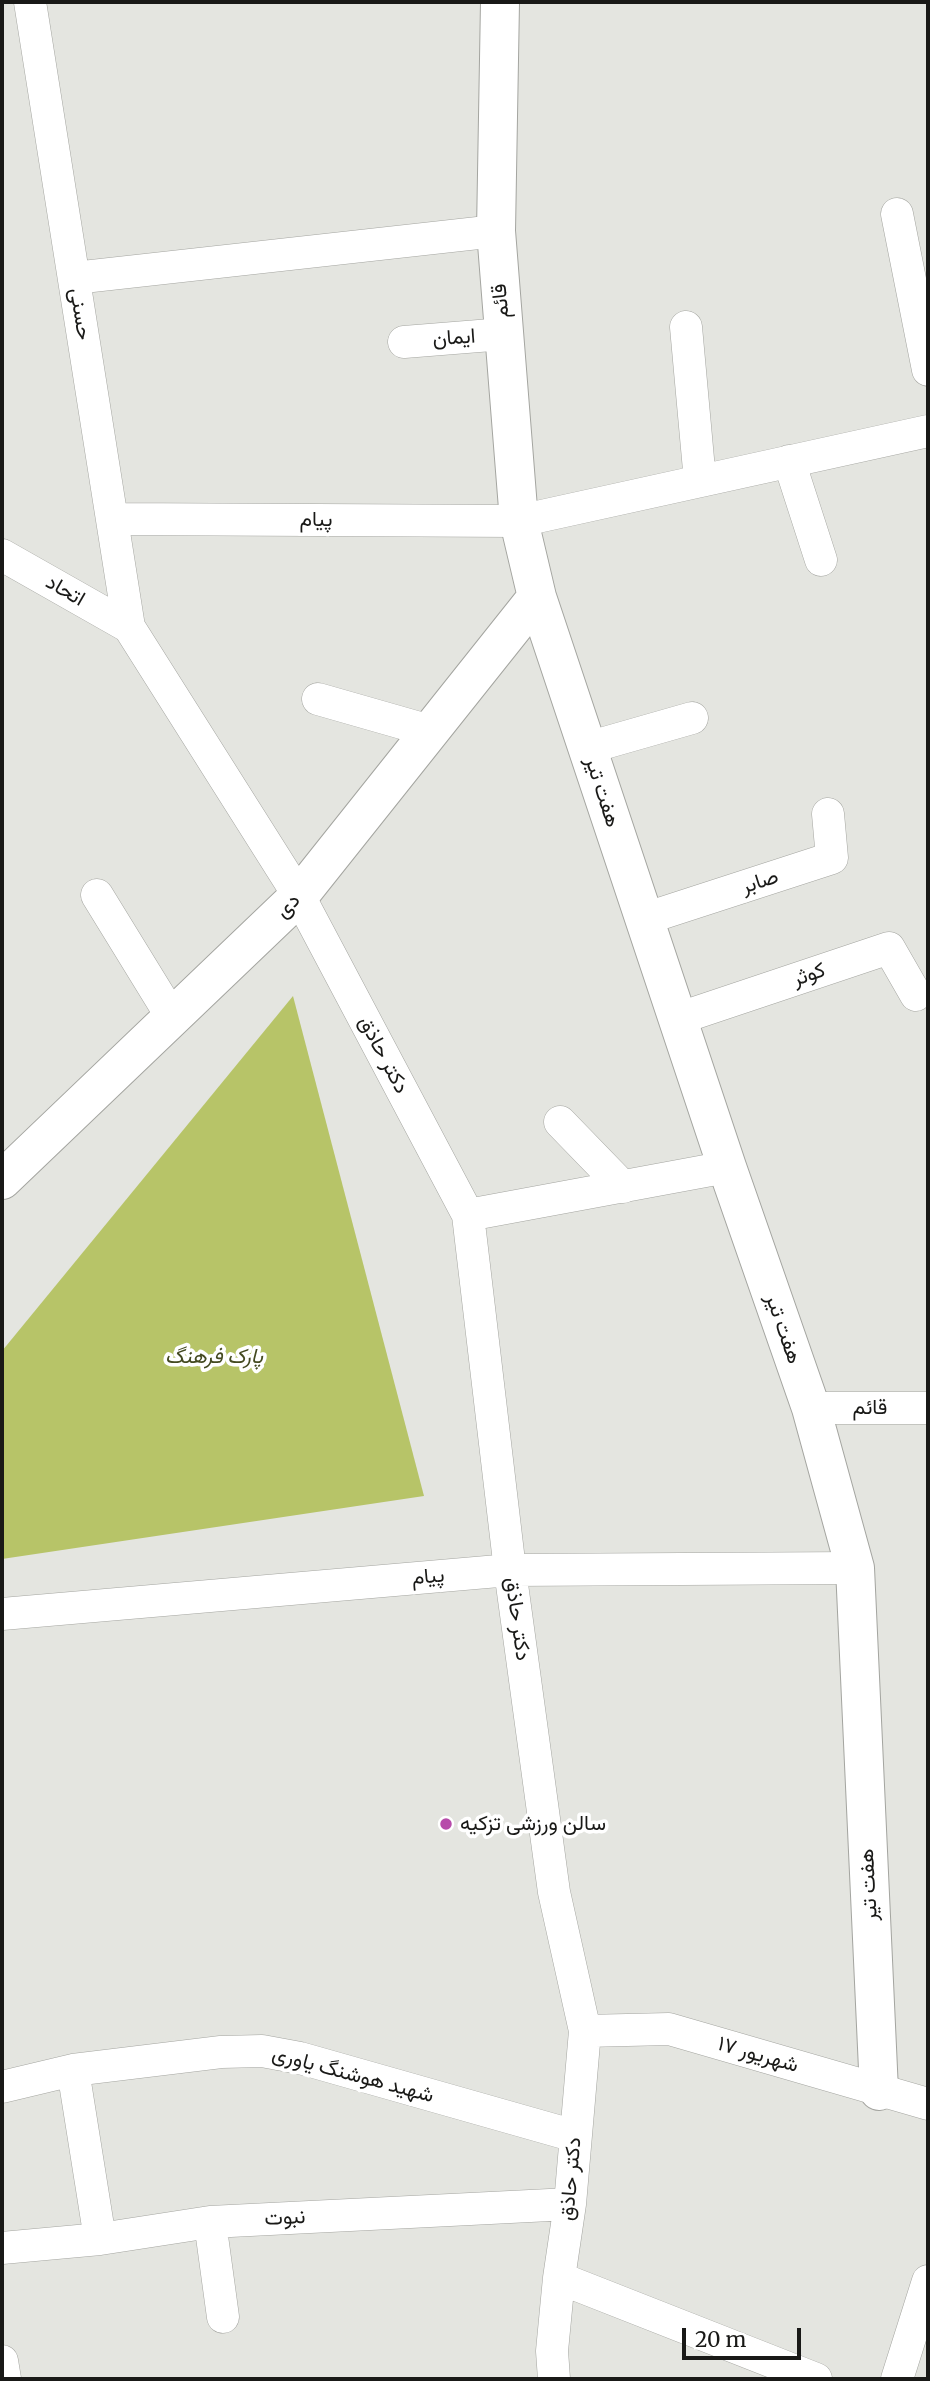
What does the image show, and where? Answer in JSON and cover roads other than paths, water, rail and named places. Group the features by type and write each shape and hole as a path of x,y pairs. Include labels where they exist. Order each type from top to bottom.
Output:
{"street":[{"name":"حسنی","path":"30,2 129,627"},
{"name":"قائم","path":"500,2 496,231 519,522 537,597"},
{"path":"897,214 928,370"},
{"path":"74,278 496,231"},
{"path":"687,327 700,481"},
{"name":"ایمان","path":"404,342 504,334"},
{"name":"پیام","path":"112,519 519,522 928,431"},
{"path":"789,461 821,560"},
{"name":"اتحاد","path":"2,555 129,627"},
{"name":"دی","path":"2,1180 299,896 537,597"},
{"name":"هفت تیر","path":"537,597 727,1167 811,1408 855,1568 878,2091"},
{"name":"دکتر حاذق","path":"129,627 299,896 468,1215 510,1570 554,1892 585,2031 570,2204 552,2351 554,2379"},
{"path":"318,699 430,731"},
{"path":"587,748 692,718"},
{"name":"صابر","path":"644,919 832,859 828,814"},
{"path":"97,895 172,1017"},
{"name":"کوثر","path":"677,1019 889,947 915,995"},
{"path":"560,1122 624,1186"},
{"path":"468,1215 727,1167"},
{"name":"قائم","path":"811,1408 928,1408"},
{"name":"پیام","path":"2,1614 510,1570 855,1568"},
{"name":"۱۷ شهریور","path":"585,2031 669,2029 928,2104"},
{"name":"شهید هوشنگ یاوری","path":"2,2087 73,2070 221,2052 261,2051 300,2058 575,2136"},
{"path":"73,2070 100,2239"},
{"name":"نبوت","path":"2,2248 100,2239 210,2222 570,2204"},
{"path":"210,2222 223,2318"},
{"path":"559,2278 816,2379"},
{"path":"897,2379 928,2281"},
{"path":"2,2361 5,2379"}],"place":[{"name":"سالن ورزشی تزکیه","path":"446,1824"}],"park label":[{"name":"پارک فرهنگ","path":"214,1357"}]}
